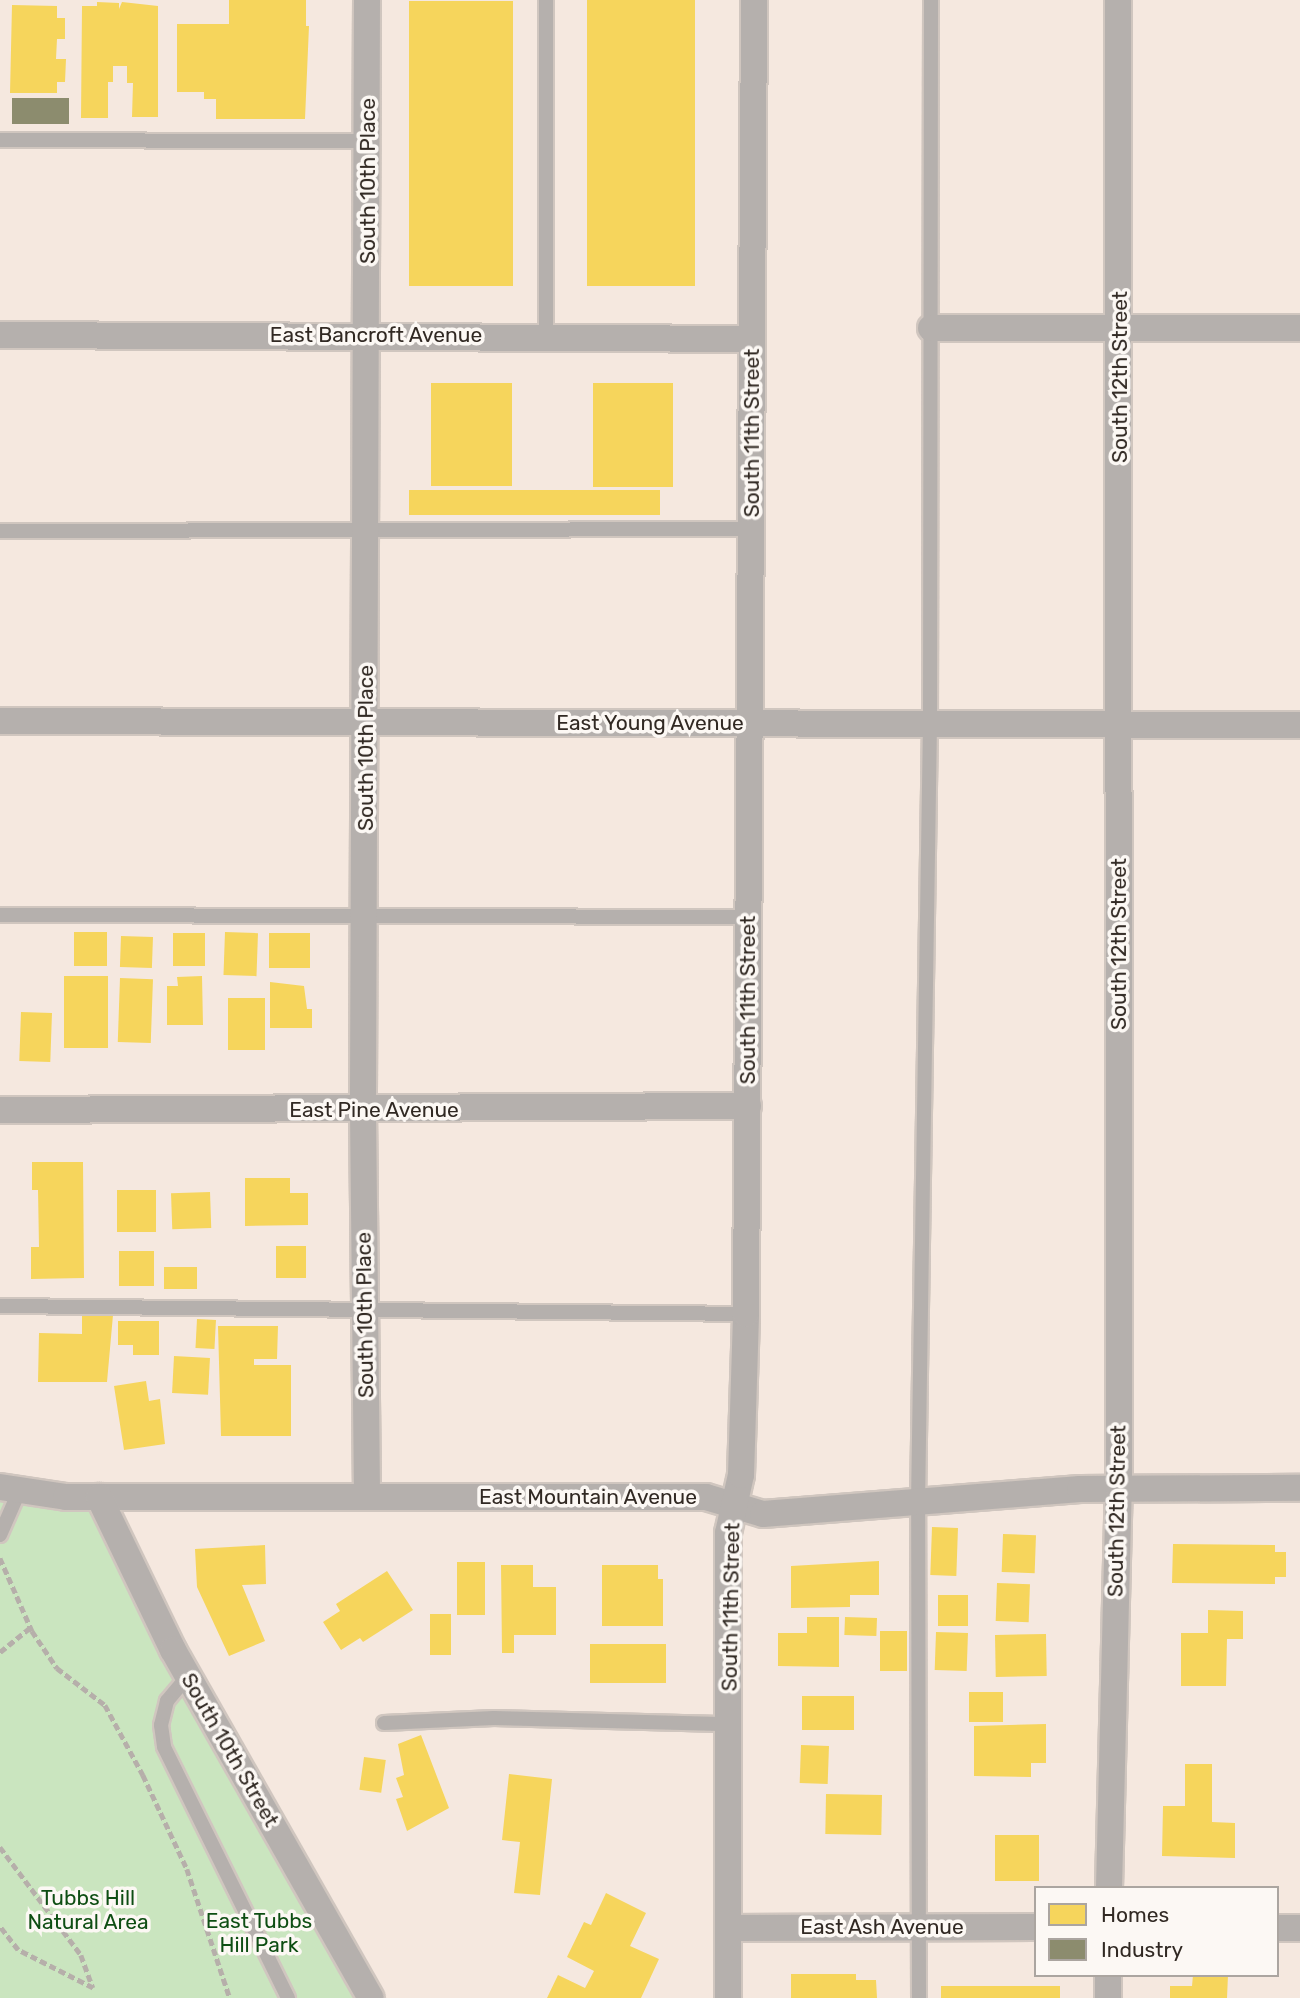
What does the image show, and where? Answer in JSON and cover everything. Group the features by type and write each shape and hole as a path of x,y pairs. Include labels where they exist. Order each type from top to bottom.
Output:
{"street":[{"name":"South 10th Place","path":"367,0 369,141 363,1111 367,1497"},
{"name":"South 11th Street","path":"728,1998 728,1533 741,1475 746,1314 754,0"},
{"name":"South 12th Street","path":"1110,1886 1119,1488 1118,0"},
{"path":"931,328 1300,328"},
{"name":"East Bancroft Avenue","path":"0,335 367,334 752,339"},
{"name":"East Young Avenue","path":"0,722 1300,725"},
{"name":"East Pine Avenue","path":"0,1110 363,1111 747,1106"},
{"name":"East Mountain Avenue","path":"9,1490 99,1497 706,1497 763,1514 1119,1488 1300,1488"},
{"name":"South 10th Street","path":"99,1497 188,1676 371,1998"},
{"name":"East Ash Avenue","path":"728,1928 1034,1927"},
{"path":"1279,1928 1300,1928"},
{"path":"1108,1977 1108,1998"}],"lane":[{"path":"546,0 546,336"},
{"path":"919,1998 918,1504 930,724 931,0"},
{"path":"0,140 369,141"},
{"path":"0,531 751,529"},
{"path":"0,915 748,917"},
{"path":"0,1306 746,1314"},
{"path":"0,1535 9,1490"},
{"path":"188,1676 167,1701 161,1725 164,1747 288,1998"},
{"path":"384,1723 494,1718 730,1724"}],"path":[{"path":"0,1558 31,1627 57,1668 105,1705 143,1775 187,1869 230,1998"},
{"path":"0,1652 31,1627"},
{"path":"0,1847 81,1955 93,1989 18,1950 0,1927"}],"green space":[{"path":"0,1493 99,1497 371,1998 0,1998"}],"building: Homes":[{"path":"229,0 306,0 306,26 309,26 305,119 216,119 216,99 204,99 204,92 177,92 177,24 229,24"},
{"path":"587,0 695,0 695,286 587,286"},
{"path":"409,1 513,1 513,286 409,286"},
{"path":"97,2 119,3 119,9 122,2 158,6 158,117 132,117 133,83 127,83 127,66 113,66 113,82 108,82 108,118 81,118 82,6 97,6"},
{"path":"12,5 57,6 57,18 65,18 65,39 57,39 56,59 66,59 65,82 57,82 57,93 10,93"},
{"path":"431,383 512,383 512,486 431,486"},
{"path":"593,383 673,383 673,487 593,487"},
{"path":"409,490 660,490 660,515 409,515"},
{"path":"74,932 107,932 107,966 74,966"},
{"path":"225,932 258,933 256,976 223,975"},
{"path":"173,933 205,933 205,966 173,966"},
{"path":"269,933 310,933 310,968 269,968"},
{"path":"121,936 153,937 152,968 120,967"},
{"path":"64,976 108,976 108,1048 64,1048"},
{"path":"202,976 203,1025 167,1025 167,986 178,986 177,977"},
{"path":"120,978 153,979 151,1043 118,1042"},
{"path":"270,982 304,986 307,1009 312,1009 312,1028 270,1028"},
{"path":"228,998 265,998 265,1050 228,1050"},
{"path":"21,1012 52,1013 50,1062 19,1061"},
{"path":"32,1162 83,1162 84,1278 31,1279 31,1247 39,1247 38,1190 32,1190"},
{"path":"245,1178 290,1178 290,1193 308,1193 308,1225 245,1226"},
{"path":"117,1190 156,1190 156,1232 117,1232"},
{"path":"210,1192 211,1228 172,1229 171,1193"},
{"path":"276,1246 306,1246 306,1278 276,1278"},
{"path":"119,1251 154,1251 154,1286 119,1286"},
{"path":"164,1267 197,1267 197,1289 164,1289"},
{"path":"82,1315 113,1315 107,1382 38,1382 39,1333 82,1334"},
{"path":"197,1319 216,1320 214,1349 195,1348"},
{"path":"118,1321 159,1321 159,1355 133,1355 133,1345 118,1345"},
{"path":"218,1326 278,1326 277,1359 254,1359 254,1365 291,1365 291,1436 221,1436"},
{"path":"174,1356 210,1358 208,1395 172,1393"},
{"path":"146,1381 149,1401 160,1399 165,1444 124,1450 114,1386"},
{"path":"932,1527 958,1528 956,1576 930,1575"},
{"path":"1003,1534 1036,1535 1035,1573 1002,1572"},
{"path":"1173,1544 1275,1545 1275,1552 1286,1552 1286,1577 1275,1577 1275,1584 1172,1583"},
{"path":"265,1545 266,1584 242,1585 265,1641 229,1656 197,1587 195,1549"},
{"path":"879,1561 879,1595 850,1595 850,1607 791,1608 791,1566"},
{"path":"457,1562 485,1562 485,1615 457,1615"},
{"path":"501,1565 533,1565 533,1587 556,1587 556,1635 514,1635 514,1653 502,1653"},
{"path":"602,1565 658,1565 658,1579 663,1579 663,1626 602,1626"},
{"path":"387,1571 413,1610 363,1642 360,1638 341,1650 323,1622 340,1611 336,1604"},
{"path":"997,1583 1030,1584 1029,1622 996,1621"},
{"path":"938,1595 968,1595 968,1626 938,1626"},
{"path":"1208,1610 1243,1611 1243,1639 1227,1639 1226,1686 1181,1686 1181,1633 1208,1633"},
{"path":"430,1614 451,1614 451,1655 430,1655"},
{"path":"807,1617 839,1617 839,1667 778,1666 778,1633 807,1633"},
{"path":"845,1617 877,1618 876,1636 844,1635"},
{"path":"880,1631 907,1631 907,1671 880,1671"},
{"path":"936,1632 968,1633 967,1671 935,1670"},
{"path":"1046,1634 1047,1676 996,1677 995,1635"},
{"path":"590,1644 666,1644 666,1683 590,1683"},
{"path":"969,1692 1003,1692 1003,1722 969,1722"},
{"path":"802,1696 854,1696 854,1730 802,1730"},
{"path":"1046,1724 1046,1763 1031,1763 1031,1777 974,1776 974,1726"},
{"path":"421,1735 449,1808 407,1831 396,1799 403,1797 396,1778 404,1775 398,1744"},
{"path":"801,1745 829,1746 828,1784 800,1783"},
{"path":"364,1757 386,1760 381,1793 359,1790"},
{"path":"1185,1764 1212,1764 1212,1822 1235,1823 1235,1858 1162,1856 1163,1806 1185,1806"},
{"path":"509,1774 552,1779 540,1895 514,1893 520,1842 502,1840"},
{"path":"826,1794 882,1795 881,1835 825,1834"},
{"path":"995,1835 1039,1835 1039,1881 995,1881"},
{"path":"606,1893 646,1913 630,1946 659,1959 641,1998 547,1998 558,1975 585,1988 594,1971 567,1957 584,1922 591,1925"},
{"path":"791,1974 856,1974 856,1980 876,1980 877,1998 791,1998"},
{"path":"1193,1977 1228,1977 1227,1998 1170,1998 1170,1986 1192,1986"},
{"path":"941,1986 1060,1986 1060,1998 941,1998"}],"building: Industry":[{"path":"12,98 69,98 69,124 12,124"}],"park label":[{"name":"Tubbs Hill Natural Area","path":"88,1910"},
{"name":"East Tubbs Hill Park","path":"259,1933"}]}
